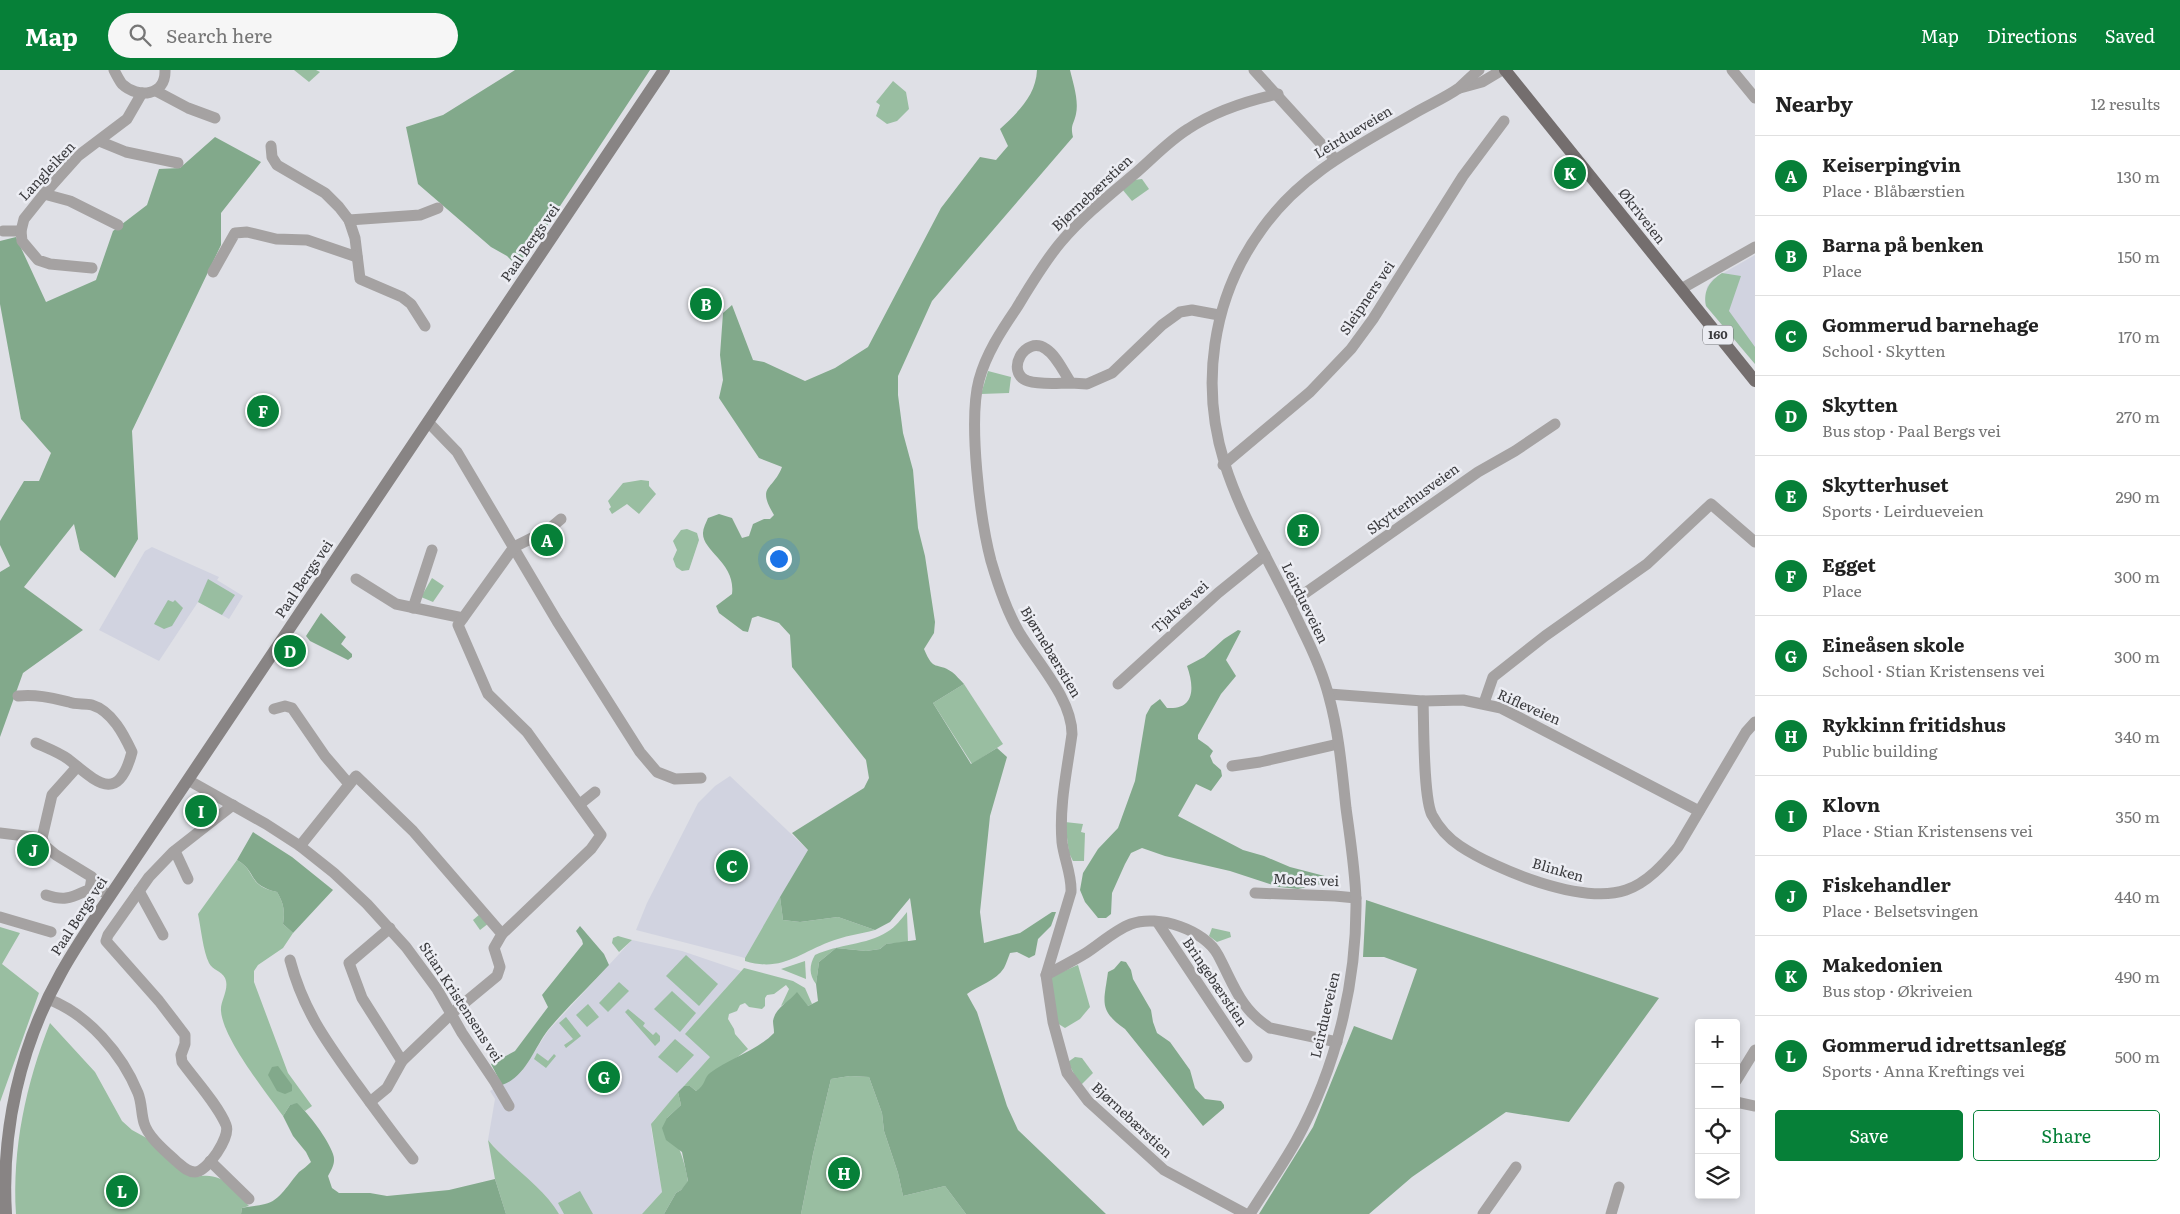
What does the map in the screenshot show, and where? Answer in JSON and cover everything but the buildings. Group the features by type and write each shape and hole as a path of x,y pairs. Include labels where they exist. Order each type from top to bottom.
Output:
{"main road":[{"name":"Økriveien","path":"1504,70 1755,381"}],"street":[{"path":"114,70 121,83 142,93 156,91 188,108 215,118"},
{"path":"156,91 163,84 165,70"},
{"name":"Paal Bergs vei","path":"6,1214 6,1162 17,1089 28,1046 48,999 72,954 664,70"},
{"path":"1254,70 1278,94 1334,159"},
{"name":"Leirdueveien","path":"1250,1214 1296,1140 1319,1092 1338,1042 1350,978 1356,932 1356,898 1338,744 1329,694 1322,673 1291,604 1236,497 1224,465 1215,430 1212,401 1212,361 1219,315 1241,262 1264,225 1301,185 1334,159 1458,88 1479,70"},
{"name":"Leirdueveien","path":"1458,88 1482,82 1504,70"},
{"path":"1732,70 1755,98"},
{"name":"Langleiken","path":"21,231 24,219 44,194 78,156 127,119 142,93"},
{"name":"Bjørnebærstien","path":"1246,1214 1164,1170 1088,1101 1067,1073 1062,1059 1053,1022 1046,975 1071,892 1062,844 1061,803 1072,724 1070,713 1060,695 1019,633 1005,605 991,558 978,477 975,425 979,382 986,360 1010,317 1048,259 1077,225 1188,129 1243,102 1278,94"},
{"name":"Sleipners vei","path":"1224,465 1310,392 1351,349 1373,319 1463,176 1504,120"},
{"path":"99,140 126,152 178,163"},
{"path":"271,146 272,157 277,165 325,193 349,220 358,257 360,279 402,297 410,304 425,326"},
{"path":"44,194 70,201 118,225"},
{"path":"349,220 420,215 438,208"},
{"path":"3,231 21,231 22,241 38,260 50,264 92,268"},
{"path":"213,272 235,232 247,232 276,240 307,240 358,257"},
{"path":"1681,289 1755,247"},
{"path":"1071,383 1051,352 1045,347 1034,346 1024,350 1018,359 1017,367 1021,376 1028,381 1087,384 1112,373 1162,325 1180,312 1192,310 1219,315"},
{"path":"428,422 457,452 600,693 640,752 658,772 675,779 702,778"},
{"name":"Skytterhusveien","path":"1291,604 1478,472 1515,451 1555,424"},
{"path":"1484,703 1493,677 1545,636 1647,564 1711,504 1755,542"},
{"path":"461,622 514,547 548,530 561,519"},
{"path":"413,608 432,550"},
{"name":"Tjalves vei","path":"1118,684 1211,600 1265,556"},
{"path":"356,578 396,604 461,622"},
{"path":"370,1102 387,1088 402,1061 451,1014 497,976 500,967 494,948 502,934 591,849 601,836 527,732 488,694 461,622"},
{"name":"Rifleveien","path":"1329,694 1423,701 1463,700 1501,708 1700,811"},
{"path":"18,696 29,695 92,705 110,717 126,738 132,752 130,763 119,779 108,785 102,784 84,774 54,750 36,743"},
{"name":"Blinken","path":"1423,701 1427,789 1431,813 1444,833 1459,846 1496,865 1539,882 1584,894 1625,890 1643,882 1666,861 1678,847 1746,732 1755,722"},
{"path":"274,709 285,706 292,708 325,756 413,831 502,934"},
{"path":"1232,766 1260,762 1338,744"},
{"path":"77,767 52,795 42,838 45,846 56,855 92,877 90,889"},
{"name":"Stian Kristensens vei","path":"188,780 300,846 345,883 390,928 437,989 509,1106"},
{"path":"300,846 352,780"},
{"path":"580,804 595,792"},
{"path":"48,999 63,1006 88,1024 108,1044 138,1094 144,1125 166,1151 189,1171 198,1172 205,1167 225,1140 226,1125 182,1062 181,1055 185,1044 184,1035 154,996 106,941 108,935 149,877 175,851 233,805"},
{"path":"0,833 42,838"},
{"path":"175,851 188,879"},
{"path":"46,895 63,899 90,889 102,891 110,896"},
{"path":"138,891 163,935"},
{"name":"Modes vei","path":"1256,893 1356,898"},
{"path":"0,917 51,932"},
{"name":"Bringebærstien","path":"1046,975 1085,954 1132,923 1158,923 1180,927 1203,937 1217,953 1242,1004 1261,1023 1270,1028 1338,1042"},
{"name":"Bringebærstien","path":"1158,923 1247,1057"},
{"path":"390,928 349,963 362,998 402,1061"},
{"path":"290,960 311,1017 385,1125 413,1159"},
{"path":"1740,1074 1755,1050"},
{"path":"1740,1103 1755,1106"},
{"path":"210,1161 249,1199"},
{"path":"1483,1214 1516,1167"},
{"path":"1611,1214 1619,1187"}],"shaded area":[{"path":"1755,255 1755,364 1706,306 1705,300 1707,287 1713,279"},
{"path":"152,547 219,577 217,580 243,596 229,619 198,602 159,661 99,630 145,551"},
{"path":"730,776 808,850 745,958 636,930 647,903 698,803 715,786"},
{"path":"632,940 682,951 741,971 705,1012 735,1039 710,1057 653,1121 651,1128 662,1192 642,1214 559,1214 534,1185 510,1164 488,1140 495,1099 490,1091 522,1071 548,1031"}],"green space":[{"path":"294,70 316,70 320,72 309,82"},
{"path":"515,70 650,70 519,268 507,256 491,247 418,184 406,127 443,115"},
{"path":"1037,70 1070,70 1077,103 1072,127 1073,137 932,301 898,376 898,395 903,433 913,470 918,528 925,556 935,622 934,633 924,649 933,664 952,672 964,684 933,703 971,764 997,748 1007,757 990,816 980,912 984,943 1020,933 1052,912 1056,912 1051,926 1038,939 1035,955 1029,958 1017,952 1010,953 1001,972 992,980 967,994 977,1012 1007,1106 1018,1130 1106,1214 966,1214 945,1186 903,1196 898,1173 884,1131 882,1113 869,1077 850,1076 831,1079 801,1214 664,1214 676,1193 688,1181 682,1152 666,1140 662,1128 667,1118 681,1105 678,1092 684,1086 690,1086 696,1091 702,1086 710,1073 768,1039 774,1033 773,1021 776,1012 797,992 808,1006 818,1001 816,984 819,962 836,948 866,951 880,949 886,944 916,940 910,898 890,922 875,930 838,917 800,922 783,920 780,897 808,850 792,833 864,788 869,778 866,760 792,667 790,635 779,623 758,616 752,618 748,632 743,631 719,613 716,606 732,594 732,583 724,566 704,540 703,531 708,518 719,514 732,518 742,538 749,536 753,524 764,519 770,519 774,515 766,498 766,493 782,467 759,458 719,398 723,380 720,355 723,313 732,305 753,360 764,362 805,381 835,368 868,347 941,208 980,157 996,160 1008,146 1000,129 1019,110 1029,96 1036,79"},
{"path":"893,81 906,92 909,109 897,121 887,124 876,116 880,105 876,102"},
{"path":"215,137 261,162 221,213 221,245 132,431 138,539 115,578 80,550 74,524 24,587 83,630 23,673 0,737 0,572 10,566 0,545 0,521 24,481 39,481 51,453 21,419 0,304 0,241 16,237 46,302 96,280 113,231 147,205 159,169 180,168"},
{"path":"1142,179 1149,189 1132,201 1122,189 1133,180"},
{"path":"1722,273 1741,276 1729,311 1755,347 1755,364 1706,306 1705,300 1708,287"},
{"path":"988,371 1011,377 1009,393 981,394"},
{"path":"641,480 649,481 649,486 656,494 639,514 627,504 612,514 608,501 623,483"},
{"path":"687,529 697,533 699,540 689,570 682,571 676,567 673,559 677,550 673,541 681,530"},
{"path":"432,578 444,586 433,602 421,597"},
{"path":"208,579 235,595 222,615 198,602"},
{"path":"168,600 173,602 175,600 183,608 172,626 164,629 154,624"},
{"path":"321,613 346,637 341,644 352,654 352,657 348,660 310,641 306,636"},
{"path":"1238,630 1241,631 1226,660 1236,676 1221,694 1198,735 1198,739 1213,751 1210,756 1213,763 1221,770 1222,776 1211,791 1196,784 1178,816 1243,850 1264,856 1290,867 1340,880 1298,889 1279,887 1230,871 1165,856 1142,848 1131,853 1125,864 1112,893 1111,914 1106,918 1098,918 1085,902 1080,890 1083,873 1098,849 1118,828 1135,781 1146,715 1151,706 1160,699 1167,708 1176,708 1188,701 1191,681 1187,666 1204,657 1224,639"},
{"path":"964,684 1003,744 972,764 933,703"},
{"path":"1065,822 1083,824 1081,832 1085,833 1084,861 1073,861 1069,853"},
{"path":"253,832 292,857 333,890 293,933 283,924 283,908 277,892 267,889 256,882 248,869 237,860"},
{"path":"237,860 243,864 260,886 277,892 283,908 283,924 293,933 283,948 258,965 254,971 254,982 288,1073 312,1106 305,1111 297,1104 290,1105 283,1116 246,1065 229,1036 221,1011 226,991 225,978 209,963 202,939 198,914"},
{"path":"780,897 783,920 800,922 838,917 875,930 835,940 779,963 758,964 745,961"},
{"path":"1366,900 1659,998 1569,1122 1506,1112 1412,1177 1369,1214 1259,1214 1313,1127 1354,1026 1392,1040 1417,969 1384,957 1363,957"},
{"path":"907,912 908,942 886,944 880,949 866,951 837,948 871,940 893,928"},
{"path":"480,914 489,923 480,930 473,920"},
{"path":"580,926 604,954 609,965 548,1030 529,1061 517,1076 502,1085 491,1064 515,1051 548,1007 542,995 583,944 576,931"},
{"path":"0,927 20,933 2,964 39,993 0,1102"},
{"path":"1212,928 1230,932 1231,937 1217,942 1209,936"},
{"path":"618,936 632,940 619,952 612,943 613,938"},
{"path":"836,948 819,962 816,984 811,970 815,955"},
{"path":"686,955 718,984 699,1006 666,976"},
{"path":"805,961 806,979 781,969"},
{"path":"1121,961 1126,962 1131,970 1133,979 1151,1010 1157,1033 1170,1042 1190,1070 1195,1088 1205,1099 1221,1101 1224,1105 1224,1108 1203,1126 1125,1029 1107,1011 1105,998 1108,972 1114,969"},
{"path":"1078,965 1090,1007 1080,1019 1065,1028 1057,1023 1051,986 1052,976"},
{"path":"744,968 793,981 805,988 812,1004 808,1006 789,1001 781,1006 789,989 786,985 774,994 767,995 765,1006 762,1009 749,1007 745,1003 740,1005 737,1011 729,1014 728,1019 735,1034 748,1049 706,1081 702,1088 696,1091 690,1086 684,1086 710,1057 685,1034"},
{"path":"619,982 629,991 608,1012 599,1003"},
{"path":"672,991 696,1013 680,1032 654,1009"},
{"path":"588,1004 599,1017 587,1027 576,1015"},
{"path":"628,1009 645,1023 643,1026 653,1035 656,1032 660,1036 660,1041 655,1046 625,1012"},
{"path":"566,1017 581,1036 566,1048 564,1045 573,1039 559,1023"},
{"path":"50,1023 95,1072 122,1121 132,1130 152,1141 195,1177 213,1176 226,1182 249,1206 242,1208 241,1214 16,1214 16,1165 22,1117 34,1069"},
{"path":"675,1039 694,1055 677,1073 658,1057"},
{"path":"537,1053 548,1061 554,1054 556,1056 546,1068 534,1059"},
{"path":"1075,1057 1082,1058 1093,1073 1080,1086 1068,1062"},
{"path":"278,1066 292,1085 292,1091 285,1094 277,1091 268,1075 272,1067"},
{"path":"850,1076 869,1077 882,1113 884,1131 898,1173 903,1196 945,1186 966,1214 801,1214 831,1079"},
{"path":"678,1092 681,1105 667,1118 682,1157 688,1182 676,1193 664,1214 642,1214 662,1192 651,1124"},
{"path":"297,1103 318,1127 331,1148 334,1163 328,1176 332,1188 339,1193 370,1193 387,1196 449,1190 495,1179 506,1214 241,1214 242,1208 265,1204 275,1199 299,1172 311,1162 306,1152 293,1136 283,1116 290,1105"},
{"path":"488,1140 544,1194 559,1214 506,1214 495,1179"},
{"path":"580,1191 593,1214 564,1214 558,1203"}],"place":[{"name":"Makedonien","path":"1570,173"},
{"name":"Barna på benken","path":"706,304"},
{"name":"Egget","path":"263,411"},
{"name":"Skytterhuset","path":"1303,530"},
{"name":"Keiserpingvin","path":"547,540"},
{"name":"Skytten","path":"290,651"},
{"name":"Klovn","path":"201,811"},
{"name":"Fiskehandler","path":"33,850"},
{"name":"Gommerud barnehage","path":"732,866"},
{"name":"Eineåsen skole","path":"604,1077"},
{"name":"Rykkinn fritidshus","path":"844,1173"},
{"name":"Gommerud idrettsanlegg","path":"122,1191"}]}
